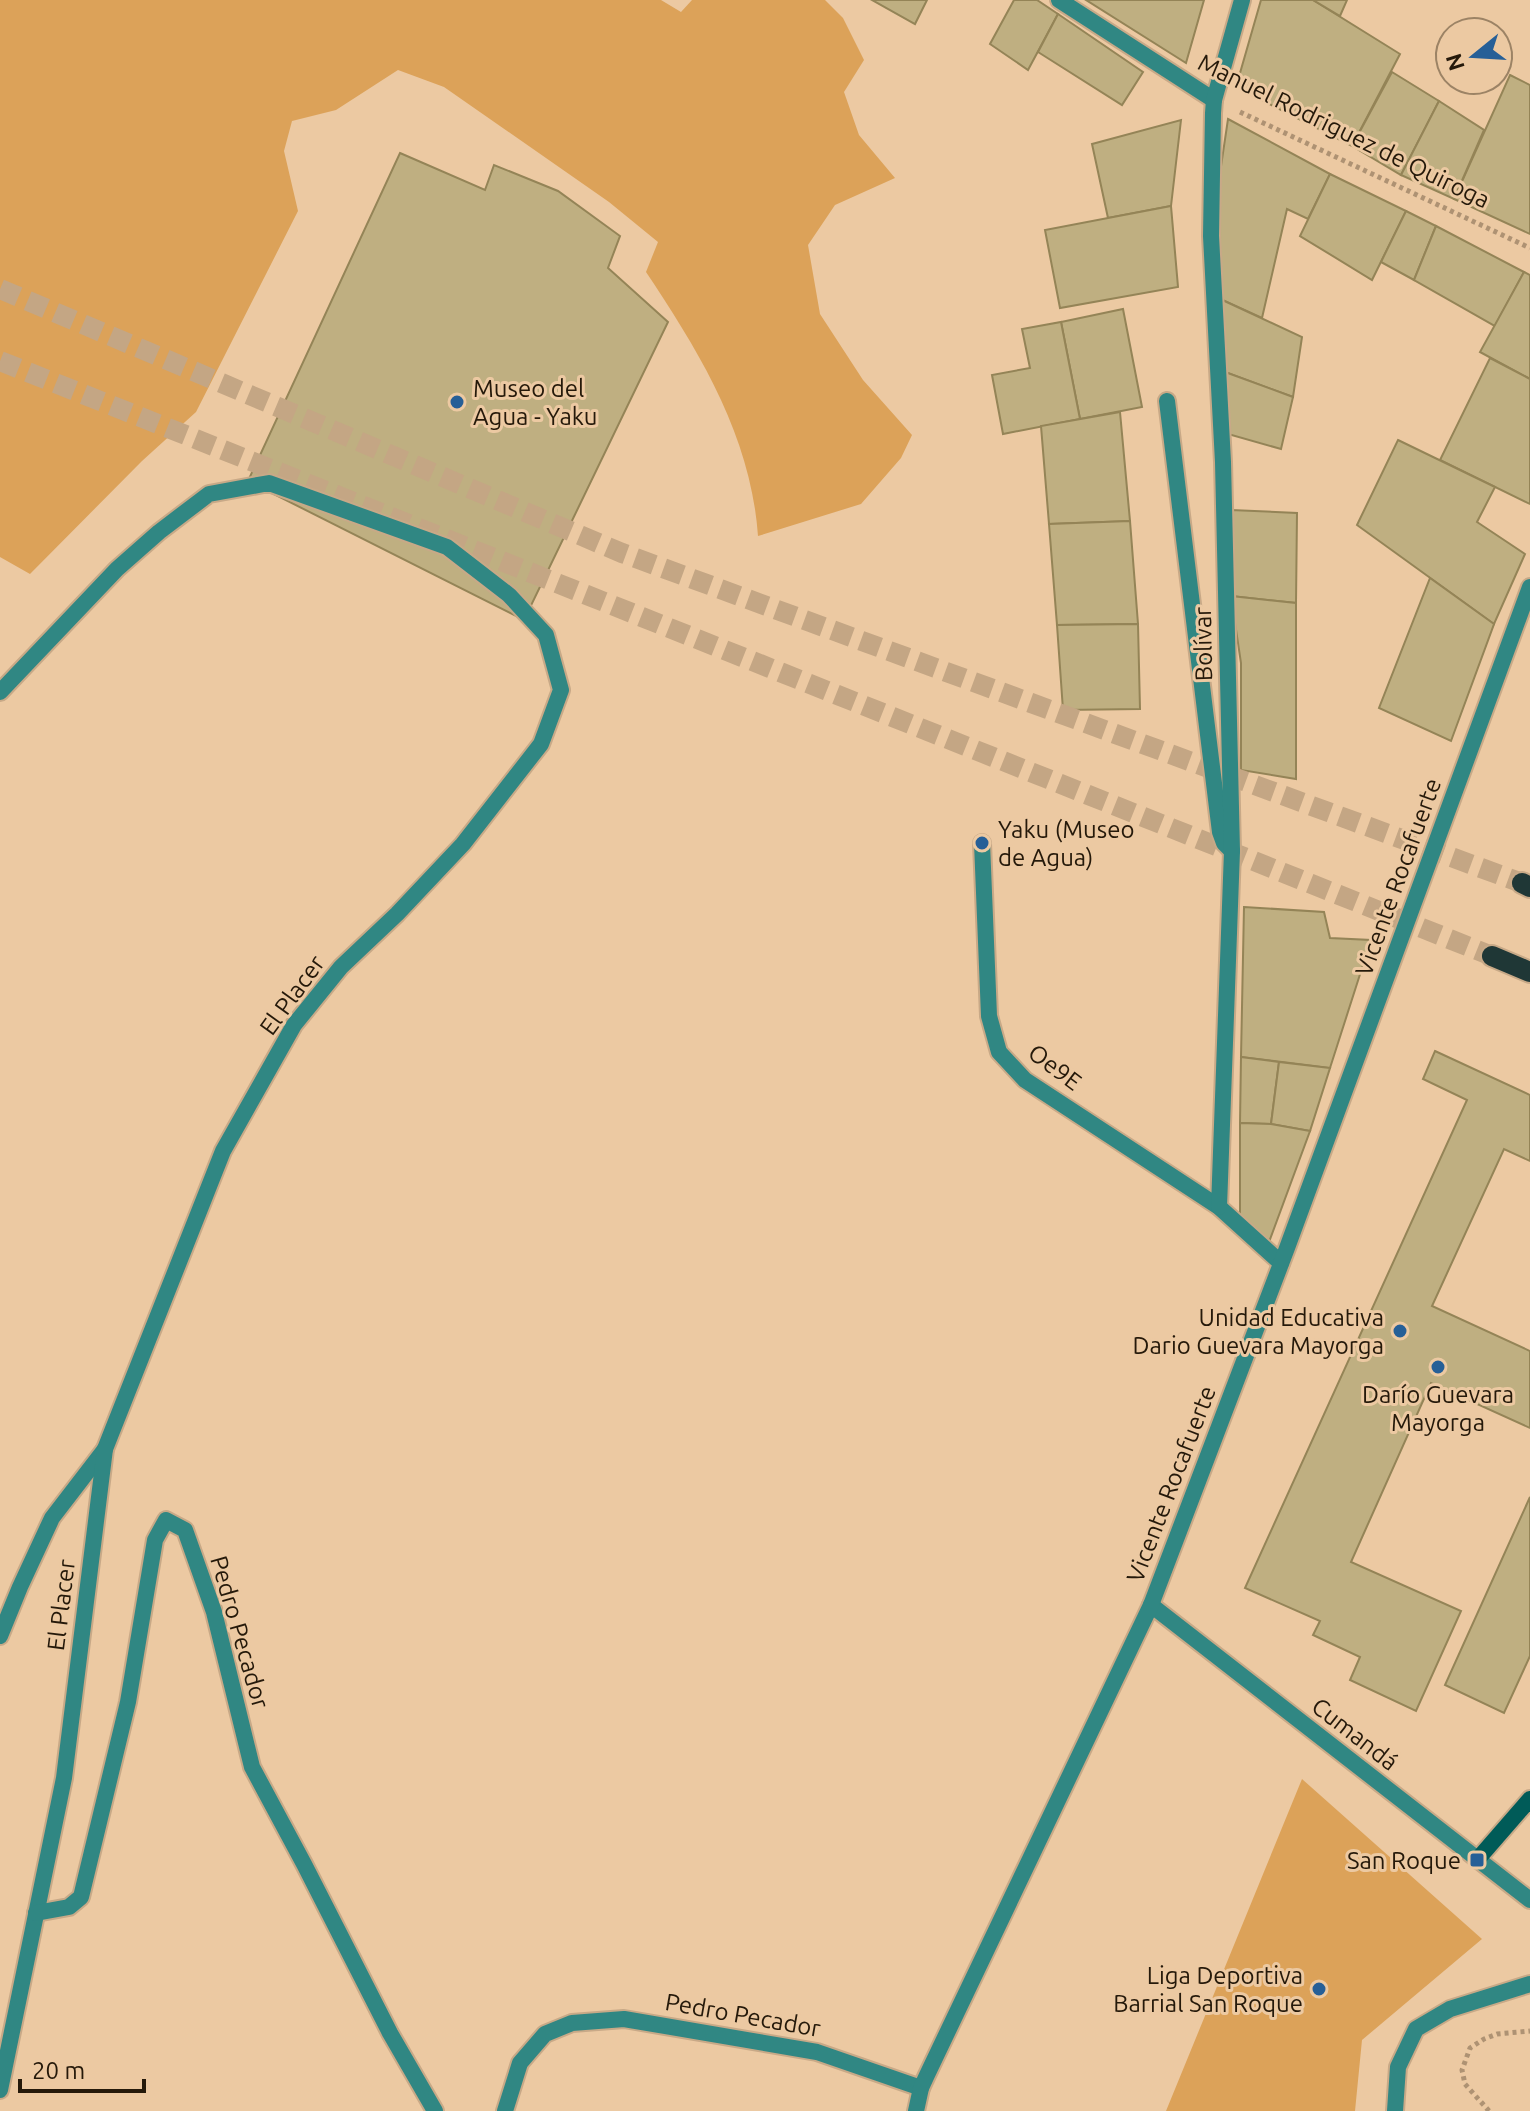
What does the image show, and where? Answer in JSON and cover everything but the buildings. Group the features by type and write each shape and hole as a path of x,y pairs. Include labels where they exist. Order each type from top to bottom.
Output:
{"main road":[{"path":"1492,956 1530,972"},
{"path":"1477,1860 1530,1799"}],"street":[{"name":"Manuel Rodriguez de Quiroga","path":"1059,0 1214,100"},
{"name":"Bolívar","path":"1219,1207 1232,851 1223,462 1211,236 1214,100 1242,0"},
{"path":"1167,401 1220,832 1224,843 1232,851"},
{"name":"El Placer","path":"0,692 117,569 159,532 209,494 269,483 447,547 509,595 546,635 561,690 541,744 463,844 397,914 341,967 294,1025 223,1151 105,1449 64,1778 0,2090"},
{"name":"Vicente Rocafuerte","path":"916,2111 921,2088 1151,1605 1281,1263 1530,587"},
{"name":"Oe9E","path":"982,843 989,1016 999,1052 1025,1080 1219,1207"},
{"path":"1219,1207 1281,1263"},
{"path":"0,1636 52,1518 105,1449"},
{"name":"Pedro Pecador","path":"36,1913 69,1907 81,1897 128,1702 155,1540 166,1520 185,1530 214,1612 252,1767 390,2033 435,2111"},
{"name":"Cumandá","path":"1151,1605 1530,1900"},
{"path":"1395,2111 1398,2067 1416,2029 1450,2009 1530,1984"},
{"name":"Pedro Pecador","path":"505,2111 520,2063 545,2034 572,2023 624,2019 817,2052 921,2088"}],"path":[{"name":"Manuel Rodriguez de Quiroga","path":"1214,100 1530,248"},
{"path":"1489,2111 1465,2084 1462,2070 1470,2048 1497,2034 1530,2031"}],"shaded area":[{"path":"0,0 661,0 681,12 692,0 825,0 843,18 864,60 844,92 859,135 895,178 835,205 808,245 820,314 863,380 912,435 901,458 861,504 758,536 745,464 720,397 685,333 646,272 658,242 609,202 444,87 398,70 336,110 292,121 284,151 298,211 196,412 142,461 30,574 0,557"},
{"name":"Liga Deportiva Barrial San Roque","path":"1302,1779 1482,1939 1362,2040 1355,2111 1166,2111"}],"tunnel":[{"path":"0,289 622,553 1522,883"},
{"path":"0,361 1492,956"}],"place":[{"name":"Museo del Agua - Yaku","path":"457,402"},
{"name":"Yaku (Museo de Agua)","path":"982,843"},
{"name":"Unidad Educativa Dario Guevara Mayorga","path":"1400,1331"},
{"name":"Darío Guevara Mayorga","path":"1438,1367"},
{"name":"San Roque","path":"1477,1860"},
{"name":"Liga Deportiva Barrial San Roque","path":"1319,1989"}]}
